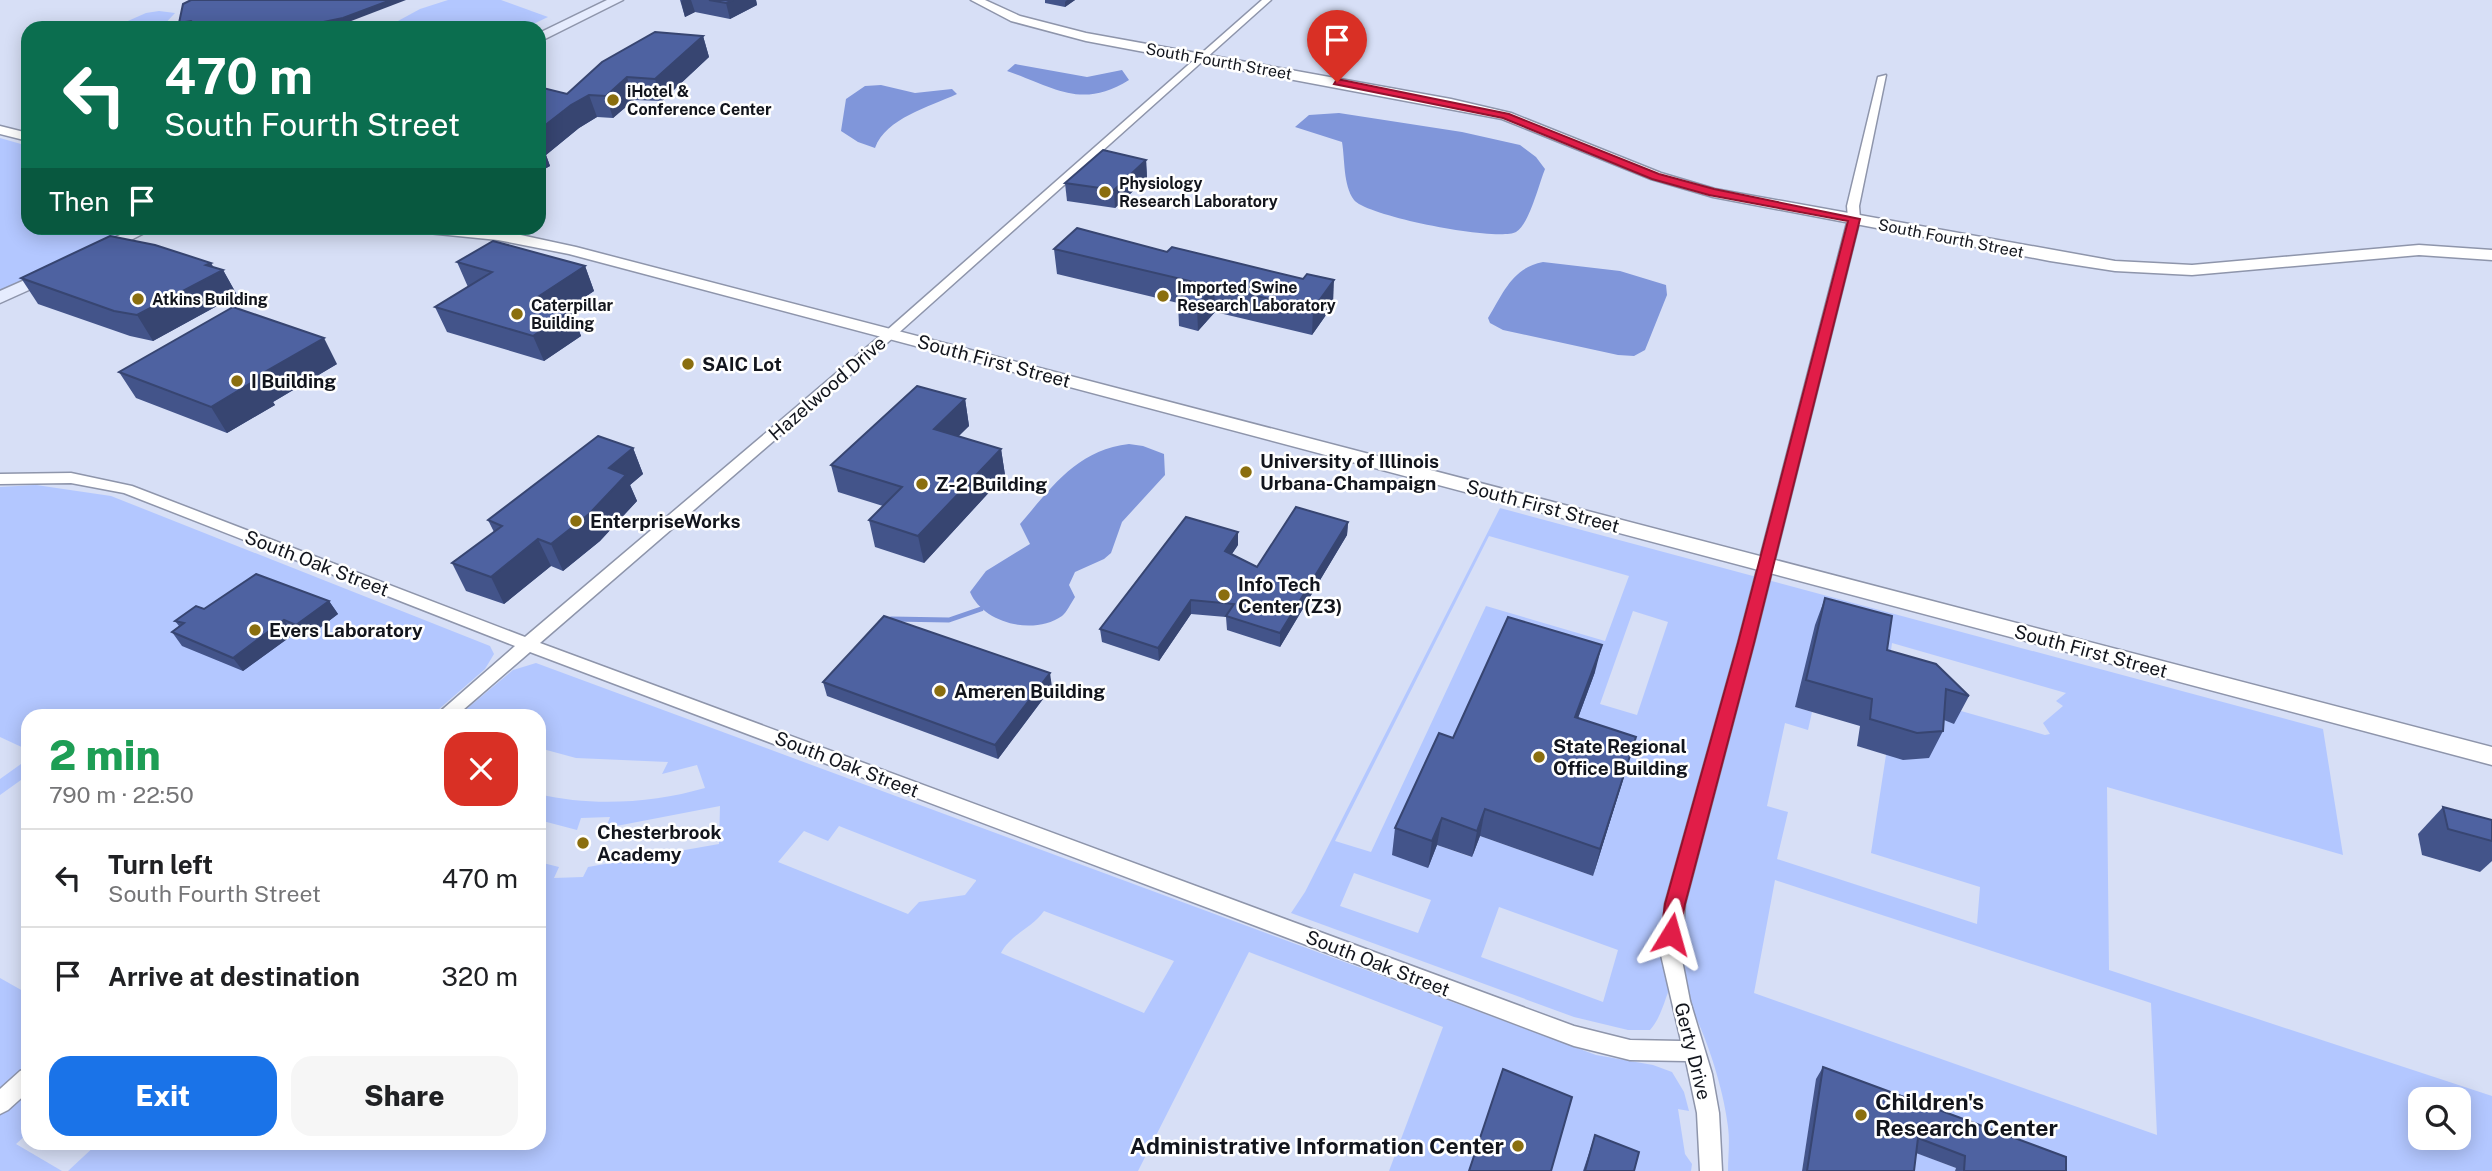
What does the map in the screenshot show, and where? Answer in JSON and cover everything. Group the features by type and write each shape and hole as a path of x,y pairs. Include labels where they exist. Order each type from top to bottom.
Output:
{"main road":[{"path":"546,35 617,0"},
{"path":"0,298 131,235"}],"street":[{"name":"South Fourth Street","path":"978,0 989,8 1036,25 1390,91 1506,116 1656,176 1713,192 2115,266 2205,269 2273,265 2348,254 2419,250 2492,255"},
{"name":"Hazelwood Drive","path":"452,709 890,334 1206,58 1268,0"},
{"name":"Gerty Drive","path":"1711,1171 1708,1114 1671,955 1675,904 1854,219 1853,206 1882,77"},
{"path":"0,130 21,135"},
{"name":"South First Street","path":"489,235 571,250 2492,757"},
{"name":"South Oak Street","path":"0,479 71,478 127,489 528,645 1574,1036 1630,1050 1694,1051"},
{"path":"0,1103 21,1084"}],"shaded area":[{"path":"448,0 501,0 548,17 540,21 398,21 420,9"},
{"path":"146,13 175,13 168,21 128,21"},
{"path":"1015,64 1087,77 1122,70 1129,80 1112,89 1082,95 1054,89 1007,71"},
{"path":"881,85 915,93 952,89 957,94 898,121 875,148 858,142 841,131 846,99 865,86"},
{"path":"1339,113 1462,132 1520,145 1536,157 1545,169 1521,228 1516,232 1504,234 1432,226 1382,213 1354,200 1348,187 1342,142 1295,127 1309,115"},
{"path":"0,138 21,144 21,235 120,235 0,292"},
{"path":"1543,262 1620,271 1666,285 1667,295 1645,350 1634,356 1618,355 1503,330 1490,323 1488,318 1510,282 1532,265"},
{"path":"1129,444 1164,454 1165,475 1122,522 1111,553 1075,572 1069,585 1075,597 1064,614 1050,622 1024,625 997,618 976,603 970,592 986,571 1030,544 1020,524 1055,484 1080,462 1111,448"},
{"path":"36,485 111,496 490,646 494,654 485,669 439,709 21,709 21,747 0,737 0,487"},
{"path":"1500,508 2323,729 2343,855 2107,787 2109,970 2465,1087 2408,1087 2408,1150 2471,1150 2471,1089 2492,1096 2492,1171 2055,1171 1817,1079 1802,1171 1728,1171 1728,1127 1716,1070 1693,1010 1674,978 1661,1012 1650,1030 1628,1030 1574,1017 1291,913 1305,892","holes":["1489,536 1629,576 1605,641 1486,606 1371,852 1335,841","1633,611 1668,622 1637,715 1600,704","1892,643 2066,693 2056,701 2063,706 2043,723 2050,734 2045,735 1954,709 1888,672","1503,644 1568,745 1593,876 1480,836 1471,857 1437,845","1795,707 1932,717 1886,755 1871,853 1980,887 1977,924 1777,859 1788,812 1767,806 1785,723 1808,730 1812,712","1354,873 1431,900 1418,933 1340,906","1775,880 2151,1003 2157,1135 1754,993","1499,907 1618,950 1603,1002 1481,957"]},
{"path":"536,663 1596,1055 1653,1065 1672,1072 1684,1092 1689,1111 1678,1109 1685,1154 1692,1164 1691,1171 1389,1171 1443,1027 1249,952 1138,1171 68,1171 90,1150 546,1150 546,864 559,867 554,878 583,877 588,867 719,844 720,806 606,828 610,817 581,818 577,830 546,822 546,795 580,801 622,802 665,797 705,788 697,765 662,774 668,762 576,758 546,750 546,709 466,709 513,670","holes":["839,826 976,880 965,895 919,902 908,914 778,862 804,831 828,841","1044,911 1174,961 1144,1013 1001,953 1010,941"]},
{"path":"21,764 21,780 0,795 0,779"},
{"path":"0,978 21,990 21,1074 0,1092"},
{"path":"21,1096 21,1139 16,1144 21,1150 26,1150 62,1171 0,1171 0,1115"},
{"path":"1909,1150 1956,1168 1955,1171 1907,1171"}],"building":[{"path":"191,0 391,0 328,21 179,21 183,4"},
{"path":"709,0 733,0 726,3"},
{"path":"655,32 703,36 655,79 627,77 606,96 589,95 546,125 546,89 567,94 602,62"},
{"path":"1103,150 1146,160 1114,190 1065,183"},
{"path":"1077,228 1167,252 1172,247 1303,279 1307,274 1334,280 1313,309 1214,286 1197,306 1178,301 1194,282 1054,249"},
{"path":"110,236 155,245 211,263 206,265 223,270 137,315 114,311 21,278"},
{"path":"493,241 585,266 533,300 571,310 533,336 435,307 492,272 457,262"},
{"path":"233,307 324,338 256,377 259,378 211,407 119,372"},
{"path":"917,386 965,399 934,429 1001,449 918,536 869,520 902,487 831,465"},
{"path":"598,436 633,448 609,468 626,475 589,514 551,544 538,539 491,577 452,563 502,526 488,520"},
{"name":"Info Tech Center (Z3)","path":"1296,507 1348,522 1280,633 1226,616 1234,604 1191,600 1158,648 1100,629 1186,517 1238,532 1225,551 1257,567"},
{"name":"Evers Laboratory","path":"256,574 329,601 296,625 284,620 233,658 172,632 184,623 175,621 196,606 204,609"},
{"path":"1825,598 1892,616 1887,650 1936,664 1969,696 1946,689 1943,731 1917,733 1870,719 1872,699 1806,680"},
{"name":"Ameren Building","path":"884,616 1050,673 995,745 823,682"},
{"name":"State Regional Office Building","path":"1508,617 1602,645 1575,717 1636,737 1600,849 1485,809 1477,831 1442,818 1432,841 1395,828 1439,733 1453,738"},
{"path":"2443,807 2492,820 2492,841 2448,829"},
{"name":"Children's Research Center","path":"1823,1067 2066,1157 2066,1171 1964,1171 1965,1156 1918,1138 1914,1171 1807,1171"},
{"name":"Administrative Information Center","path":"1503,1069 1572,1097 1551,1171 1469,1171"},
{"path":"1595,1135 1639,1152 1634,1171 1585,1171"}],"waterway":[{"path":"891,619 949,620 981,609"}],"place":[{"name":"iHotel & Conference Center","path":"613,100"},
{"name":"Physiology Research Laboratory","path":"1105,192"},
{"name":"Imported Swine Research Laboratory","path":"1163,296"},
{"name":"Atkins Building","path":"138,299"},
{"name":"Caterpillar Building","path":"517,314"},
{"name":"SAIC Lot","path":"688,364"},
{"name":"I Building","path":"237,381"},
{"name":"University of Illinois Urbana-Champaign","path":"1246,472"},
{"name":"Z-2 Building","path":"922,484"},
{"name":"EnterpriseWorks","path":"576,521"},
{"name":"Info Tech Center (Z3)","path":"1224,595"},
{"name":"Evers Laboratory","path":"255,630"},
{"name":"Ameren Building","path":"940,691"},
{"name":"State Regional Office Building","path":"1539,757"},
{"name":"Chesterbrook Academy","path":"583,843"},
{"name":"Children's Research Center","path":"1861,1115"},
{"name":"Administrative Information Center","path":"1518,1146"}],"route":[{"path":"1337,82 1506,116 1656,176 1713,192 1854,219 1774,537 1675,904 1671,934"}]}
